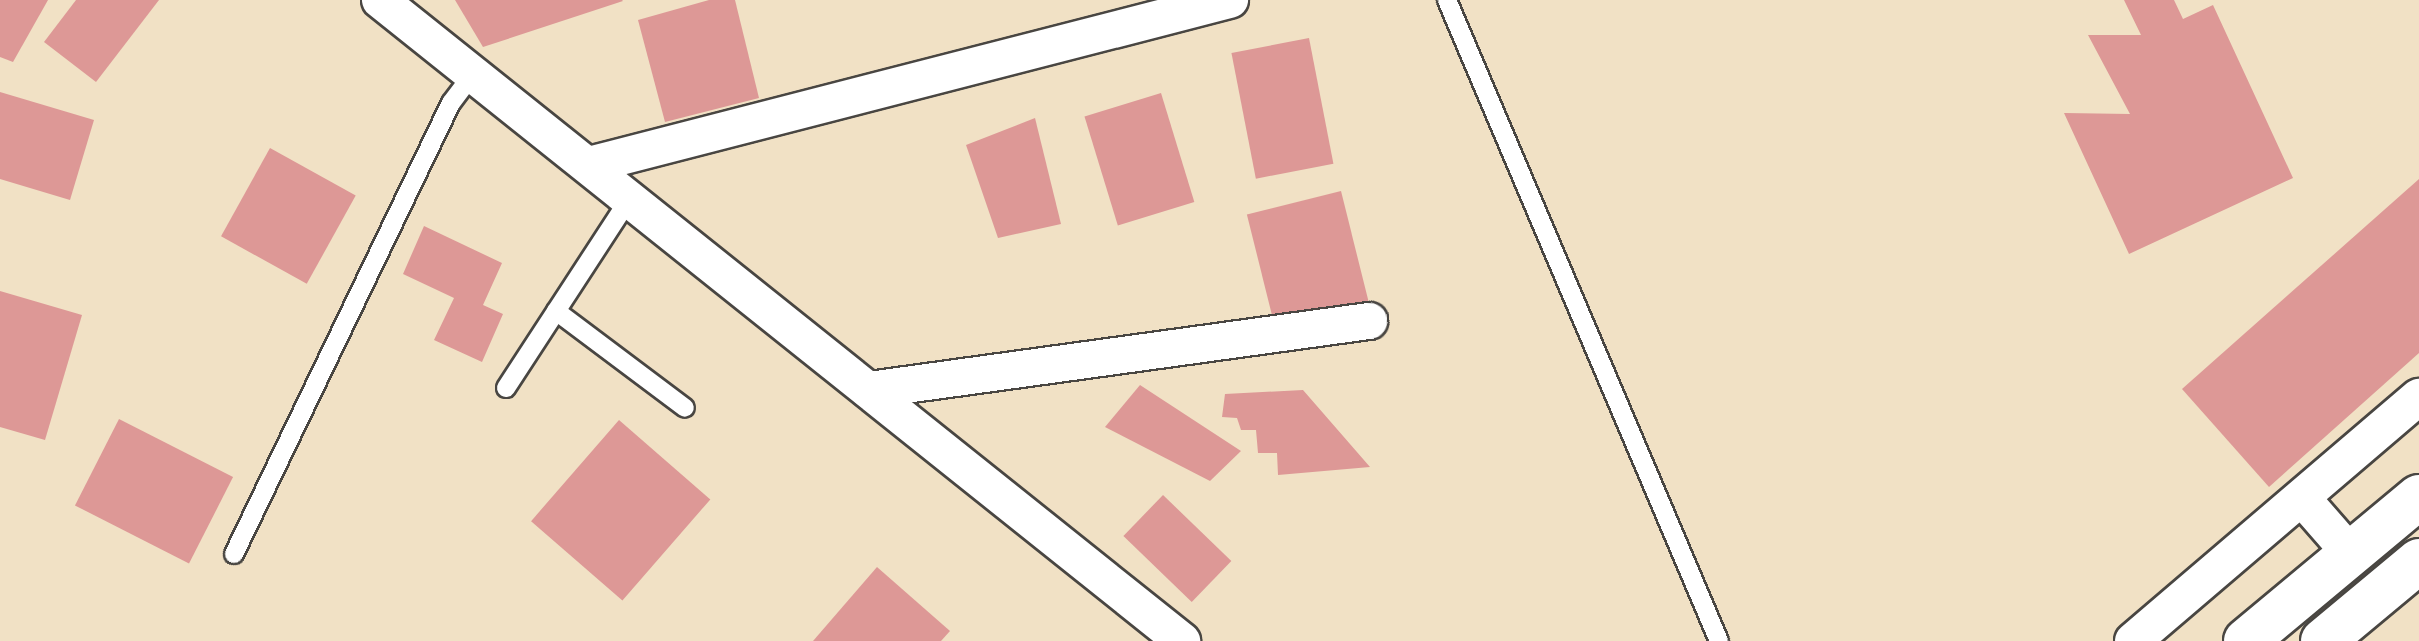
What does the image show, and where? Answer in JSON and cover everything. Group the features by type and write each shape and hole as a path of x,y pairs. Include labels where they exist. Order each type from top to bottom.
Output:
{"highway":[{"path":"2246,641 2419,497"},
{"path":"2323,641 2419,561"}],"street":[{"path":"380,0 1182,641"},
{"path":"589,165 1230,0"},
{"path":"869,390 1369,321"},
{"path":"2133,641 2419,397"},
{"path":"2302,498 2350,553"}],"lane":[{"path":"1447,0 1719,641"},
{"path":"234,554 451,103 472,75"},
{"path":"506,388 630,198"},
{"path":"556,311 685,408"}],"building":[{"path":"0,0 48,0 13,62 0,57"},
{"path":"76,0 159,0 96,82 44,42"},
{"path":"455,0 622,0 623,1 483,47"},
{"path":"709,0 735,0 759,98 665,122 638,20"},
{"path":"2124,0 2174,0 2183,19 2213,5 2293,178 2129,254 2064,113 2130,114 2088,35 2141,35"},
{"path":"1309,38 1333,164 1256,179 1231,53"},
{"path":"0,92 94,120 70,200 0,179"},
{"path":"1161,93 1194,202 1118,225 1084,116"},
{"path":"1035,118 1061,224 998,238 966,145"},
{"path":"270,148 356,196 307,284 221,236"},
{"path":"2419,179 2419,353 2269,487 2182,389"},
{"path":"1341,191 1369,302 1274,325 1247,214"},
{"path":"424,226 502,263 483,305 503,314 482,362 434,340 454,298 403,274"},
{"path":"0,291 82,315 45,440 0,427"},
{"path":"1140,385 1241,451 1210,481 1105,427"},
{"path":"1303,390 1370,467 1278,475 1277,453 1258,453 1256,430 1241,430 1237,418 1222,417 1225,394"},
{"path":"119,419 233,477 189,564 75,505"},
{"path":"619,420 710,499 622,601 531,521"},
{"path":"1163,495 1231,561 1192,602 1123,536"},
{"path":"877,567 950,631 941,641 813,641"}]}
